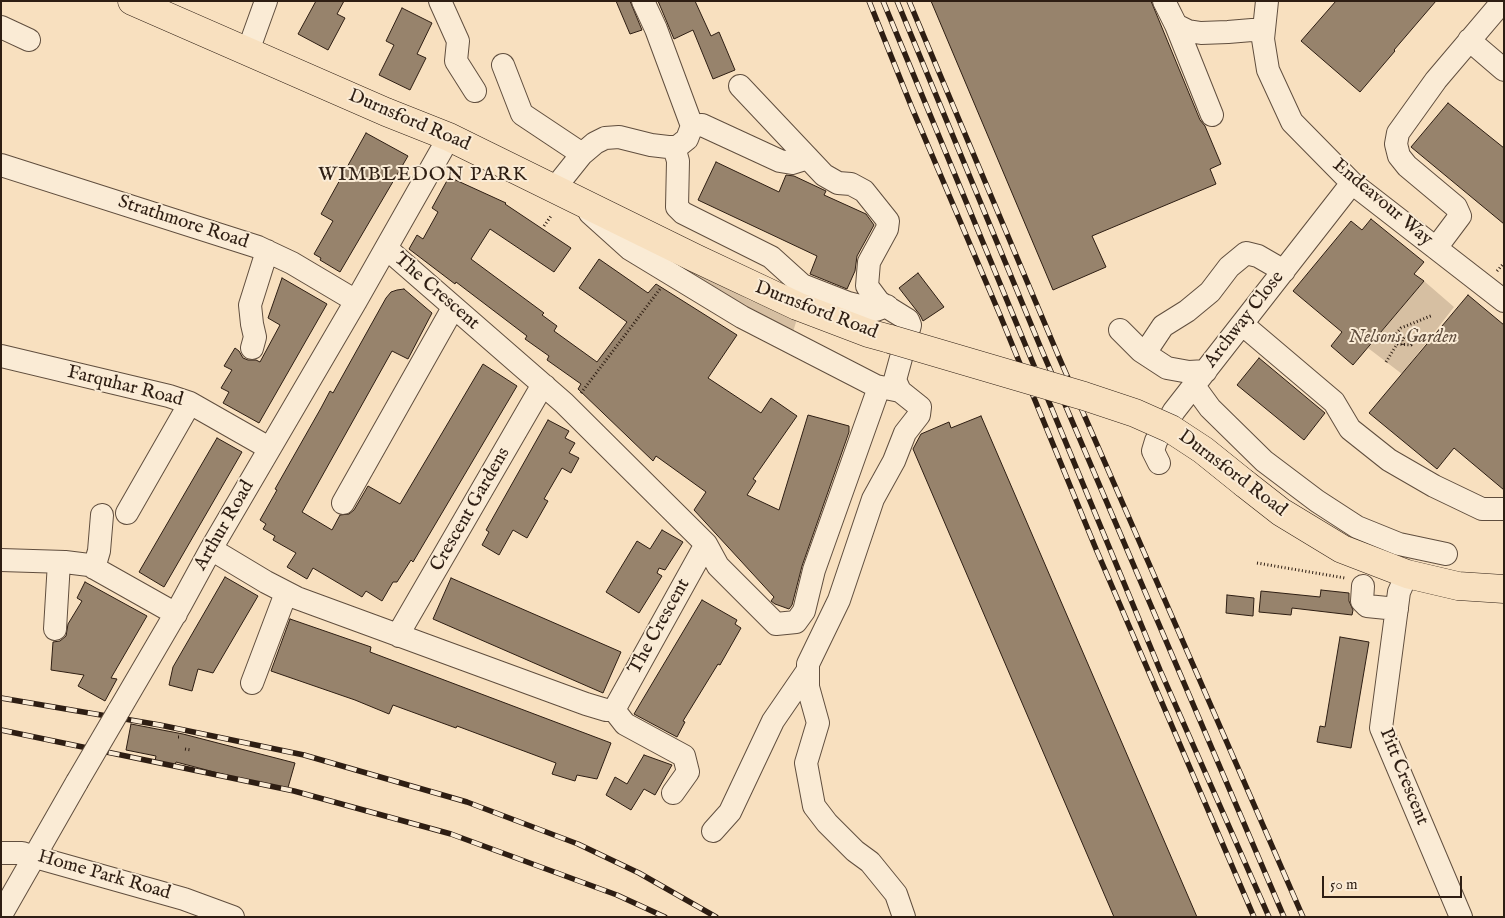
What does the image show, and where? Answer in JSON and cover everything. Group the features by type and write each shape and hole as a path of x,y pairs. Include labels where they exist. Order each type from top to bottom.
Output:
{"main road":[{"name":"Durnsford Road","path":"132,1 386,112 449,137 561,202 798,306 868,333 1084,396 1135,413 1171,429 1203,450 1281,512 1342,549 1407,574 1458,586 1504,589"}],"street":[{"path":"248,51 266,1"},
{"path":"440,1 458,41 456,61 475,90"},
{"path":"643,1 656,29 692,126 687,139 677,147 651,145 619,138 606,138 595,143 582,154 561,202 630,249 742,317 876,386 900,391 920,407 920,414 905,433 894,461 873,499 839,600 808,664 808,687 818,723 806,762 814,806 826,823 855,851 870,862 886,881 896,894 904,917"},
{"path":"1164,1 1176,25 1212,115"},
{"name":"Endeavour Way","path":"1267,1 1263,39 1268,70 1292,122 1352,183 1504,302"},
{"path":"1436,248 1460,216 1456,206 1450,200 1407,166 1399,156 1396,144 1398,133 1436,80 1503,1"},
{"path":"1176,25 1188,31 1200,33 1264,29"},
{"path":"1,27 29,40"},
{"path":"1469,40 1504,70"},
{"path":"503,64 522,114 582,154"},
{"path":"740,86 824,175 838,183 852,184 864,191 888,221 887,229 869,262 867,286 879,302 908,320 910,325 895,380 900,391"},
{"path":"692,126 702,125 780,161 792,164 808,158"},
{"name":"Arthur Road","path":"1,915 449,137"},
{"path":"674,147 678,161 678,207 682,213 771,257 802,286 876,310 887,306"},
{"name":"Strathmore Road","path":"1,165 267,251 295,274 356,301"},
{"name":"Archway Close","path":"1159,463 1153,451 1156,441 1174,411 1352,183"},
{"name":"The Crescent","path":"386,248 545,386 706,544 614,710"},
{"path":"252,348 256,337 252,324 250,305 267,251"},
{"path":"1145,353 1163,326 1187,311 1210,292 1229,267 1246,253 1258,256 1284,270"},
{"path":"343,503 453,308"},
{"path":"1242,324 1334,402 1350,429 1389,460 1434,486 1482,509 1504,509"},
{"path":"1120,330 1145,353 1167,368 1189,372 1200,378 1210,408 1264,461 1317,501 1357,527 1400,544 1446,554"},
{"name":"Farquhar Road","path":"1,356 169,396 190,403 269,448"},
{"name":"Crescent Gardens","path":"400,636 403,626 538,393 545,386"},
{"path":"706,544 718,566 776,624 796,622 804,611 814,570 878,393 876,386"},
{"path":"127,513 190,403"},
{"path":"94,568 99,551 102,515"},
{"path":"211,549 286,593 586,704 606,710 614,710 625,724 684,756 688,772 673,793"},
{"path":"1,560 89,565 176,614"},
{"path":"55,630 59,562"},
{"name":"Pitt Crescent","path":"1407,574 1399,592 1396,609 1380,728 1461,917"},
{"path":"1354,582 1362,601 1367,606 1396,609"},
{"path":"252,683 286,593"},
{"path":"713,831 730,812 773,720 808,670"},
{"name":"Home Park Road","path":"1,854 22,853 184,899 233,917"}],"path":[{"path":"544,226 561,202"},
{"path":"580,394 663,284"},
{"path":"1386,362 1397,344 1396,334 1401,328 1433,316"},
{"path":"1397,344 1404,345"},
{"path":"1257,564 1354,582"},
{"path":"184,749 191,750"}],"green space":[{"path":"651,248 749,300 797,319 792,335"},
{"name":"Nelsons Garden","path":"1424,281 1454,307 1402,374 1368,348"}],"building":[{"path":"316,1 344,1 337,14 345,18 328,50 298,34"},
{"path":"616,1 630,1 642,30 630,34"},
{"path":"658,1 695,1 711,36 719,32 735,70 713,79 693,30 674,39"},
{"path":"931,1 1151,1 1200,120 1205,126 1221,164 1210,169 1216,184 1092,236 1106,267 1053,290"},
{"path":"1336,1 1436,1 1360,92 1301,41"},
{"path":"402,8 432,23 417,54 426,58 410,90 379,75 394,45 386,41"},
{"path":"1448,103 1504,148 1504,224 1411,147"},
{"path":"366,133 408,156 340,272 320,260 321,258 314,254 333,221 321,214"},
{"path":"716,162 779,192 786,175 794,176 826,191 824,195 866,214 874,225 857,256 855,271 847,289 810,274 817,256 698,200"},
{"path":"449,177 506,203 571,248 554,272 490,229 471,259 544,313 542,315 557,326 554,331 597,362 627,322 579,288 599,259 648,293 656,284 737,335 708,378 761,413 771,398 797,416 753,479 756,481 747,495 779,510 808,415 849,426 849,432 802,566 792,605 789,609 771,601 774,597 694,510 706,492 656,456 653,461 578,389 581,384 547,360 549,356 525,339 527,336 409,249 417,235 423,239 438,212 432,208"},
{"path":"1371,219 1424,262 1414,274 1424,281 1353,365 1331,346 1342,332 1293,291 1351,221 1362,230"},
{"path":"918,273 944,307 923,321 899,288"},
{"path":"282,278 327,304 259,423 223,403 229,392 221,388 232,370 224,366 235,348 243,358 260,362 280,325 268,318"},
{"path":"404,289 432,313 408,359 392,351 302,512 332,530 340,515 349,514 354,510 368,486 400,504 483,364 517,386 413,562 411,560 397,582 393,582 382,601 366,591 362,597 313,568 307,579 287,567 296,553 273,540 275,536 263,529 266,524 260,520 277,490 275,489 330,391 333,393 386,298 391,292"},
{"path":"1468,295 1504,325 1504,490 1454,448 1437,469 1369,413"},
{"path":"1259,358 1325,413 1304,440 1237,385"},
{"path":"981,416 1197,917 1114,917 913,449 921,434 949,422 951,428"},
{"path":"548,420 569,431 565,438 575,443 569,453 579,458 571,473 562,468 544,499 548,501 527,538 513,530 499,555 482,545 489,532 486,530"},
{"path":"217,438 242,452 164,587 139,572"},
{"path":"662,530 683,542 665,570 659,568 657,573 662,576 639,613 606,592 637,541 650,549"},
{"path":"225,577 258,596 213,673 198,669 192,691 169,685 173,667"},
{"path":"451,578 621,652 603,693 433,619"},
{"path":"85,582 147,616 111,678 117,679 105,701 78,686 84,675 51,670 53,642 60,641 66,636 68,624 82,601 77,598"},
{"path":"1321,590 1349,593 1349,601 1353,610 1352,615 1292,608 1291,615 1259,612 1261,591 1320,597"},
{"path":"1227,595 1254,598 1253,616 1226,613"},
{"path":"702,600 737,620 735,624 741,628 720,665 718,664 683,721 685,722 677,737 634,714"},
{"path":"290,619 371,647 370,652 611,743 597,779 577,775 575,781 552,774 556,763 457,726 456,728 393,705 389,714 355,700 271,671"},
{"path":"1340,637 1369,642 1351,748 1317,742 1320,726 1325,727"},
{"path":"131,724 183,734 295,763 287,791 176,762 175,765 155,761 156,756 126,750"},
{"path":"644,755 672,765 655,795 644,789 631,810 606,795 615,777 627,784"}],"railway":[{"path":"869,1 1096,549 1254,917"},
{"path":"883,1 1160,670 1269,917"},
{"path":"897,1 1040,346 1284,917"},
{"path":"909,1 1058,355 1303,917"},
{"path":"1,698 160,725 304,755 467,802 578,844 639,873 716,917"},
{"path":"1,730 294,791 451,834 617,895 665,917"}],"district":[{"name":"WIMBLEDON PARK","path":"423,176"}]}
